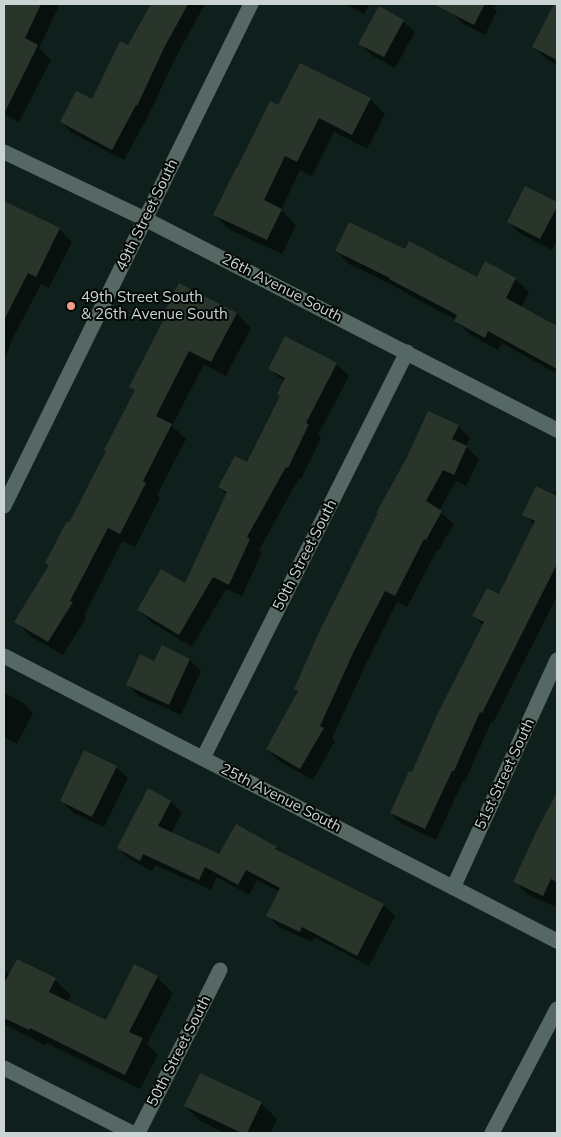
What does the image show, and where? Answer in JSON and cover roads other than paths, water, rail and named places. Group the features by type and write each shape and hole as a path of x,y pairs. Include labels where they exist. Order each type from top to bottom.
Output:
{"street":[{"name":"49th Street South","path":"4,506 9,484 145,219 250,4"},
{"name":"26th Avenue South","path":"4,152 145,219 557,430"},
{"name":"50th Street South","path":"203,758 407,352"},
{"name":"25th Avenue South","path":"4,656 557,941"},
{"name":"51st Street South","path":"453,888 557,660"},
{"name":"50th Street South","path":"138,1133 220,970"},
{"path":"492,1133 557,1009"},
{"path":"4,1068 132,1133"}],"place":[{"name":"49th Street South & 26th Avenue South","path":"71,306"}]}
